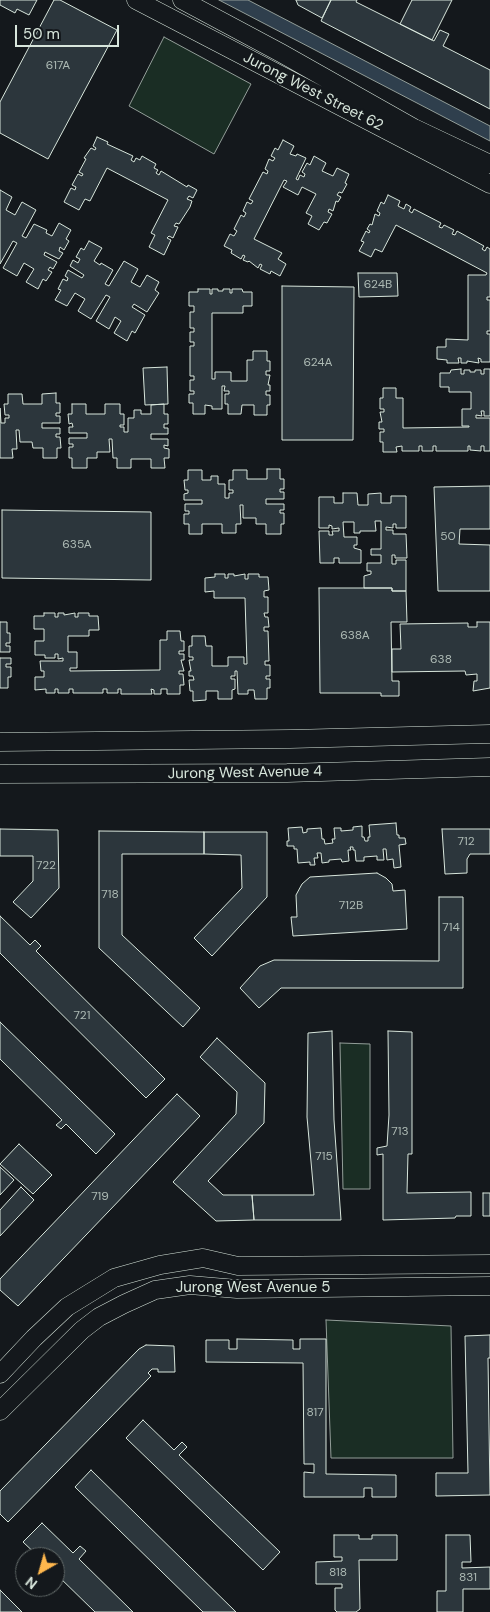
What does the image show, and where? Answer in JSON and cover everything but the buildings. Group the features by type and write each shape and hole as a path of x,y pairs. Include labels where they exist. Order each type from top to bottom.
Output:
{"street":[{"name":"Jurong West Street 62","path":"136,0 490,184"},
{"name":"Jurong West Street 62","path":"182,0 414,128 490,164"},
{"path":"0,742 290,739 490,734"},
{"name":"Jurong West Avenue 4","path":"0,774 287,773 490,767"},
{"name":"Jurong West Avenue 5","path":"0,1374 34,1338 68,1307 114,1278 160,1265 203,1258 238,1266 490,1264"},
{"name":"Jurong West Avenue 5","path":"0,1411 82,1330 99,1317 155,1290 190,1285 237,1289 490,1286"}],"green space":[{"path":"164,37 251,84 214,154 129,106"},
{"path":"340,1043 370,1044 370,1189 343,1189"},
{"path":"326,1320 451,1326 453,1458 331,1458"}],"water":[{"path":"219,0 248,0 490,126 490,141"}]}
